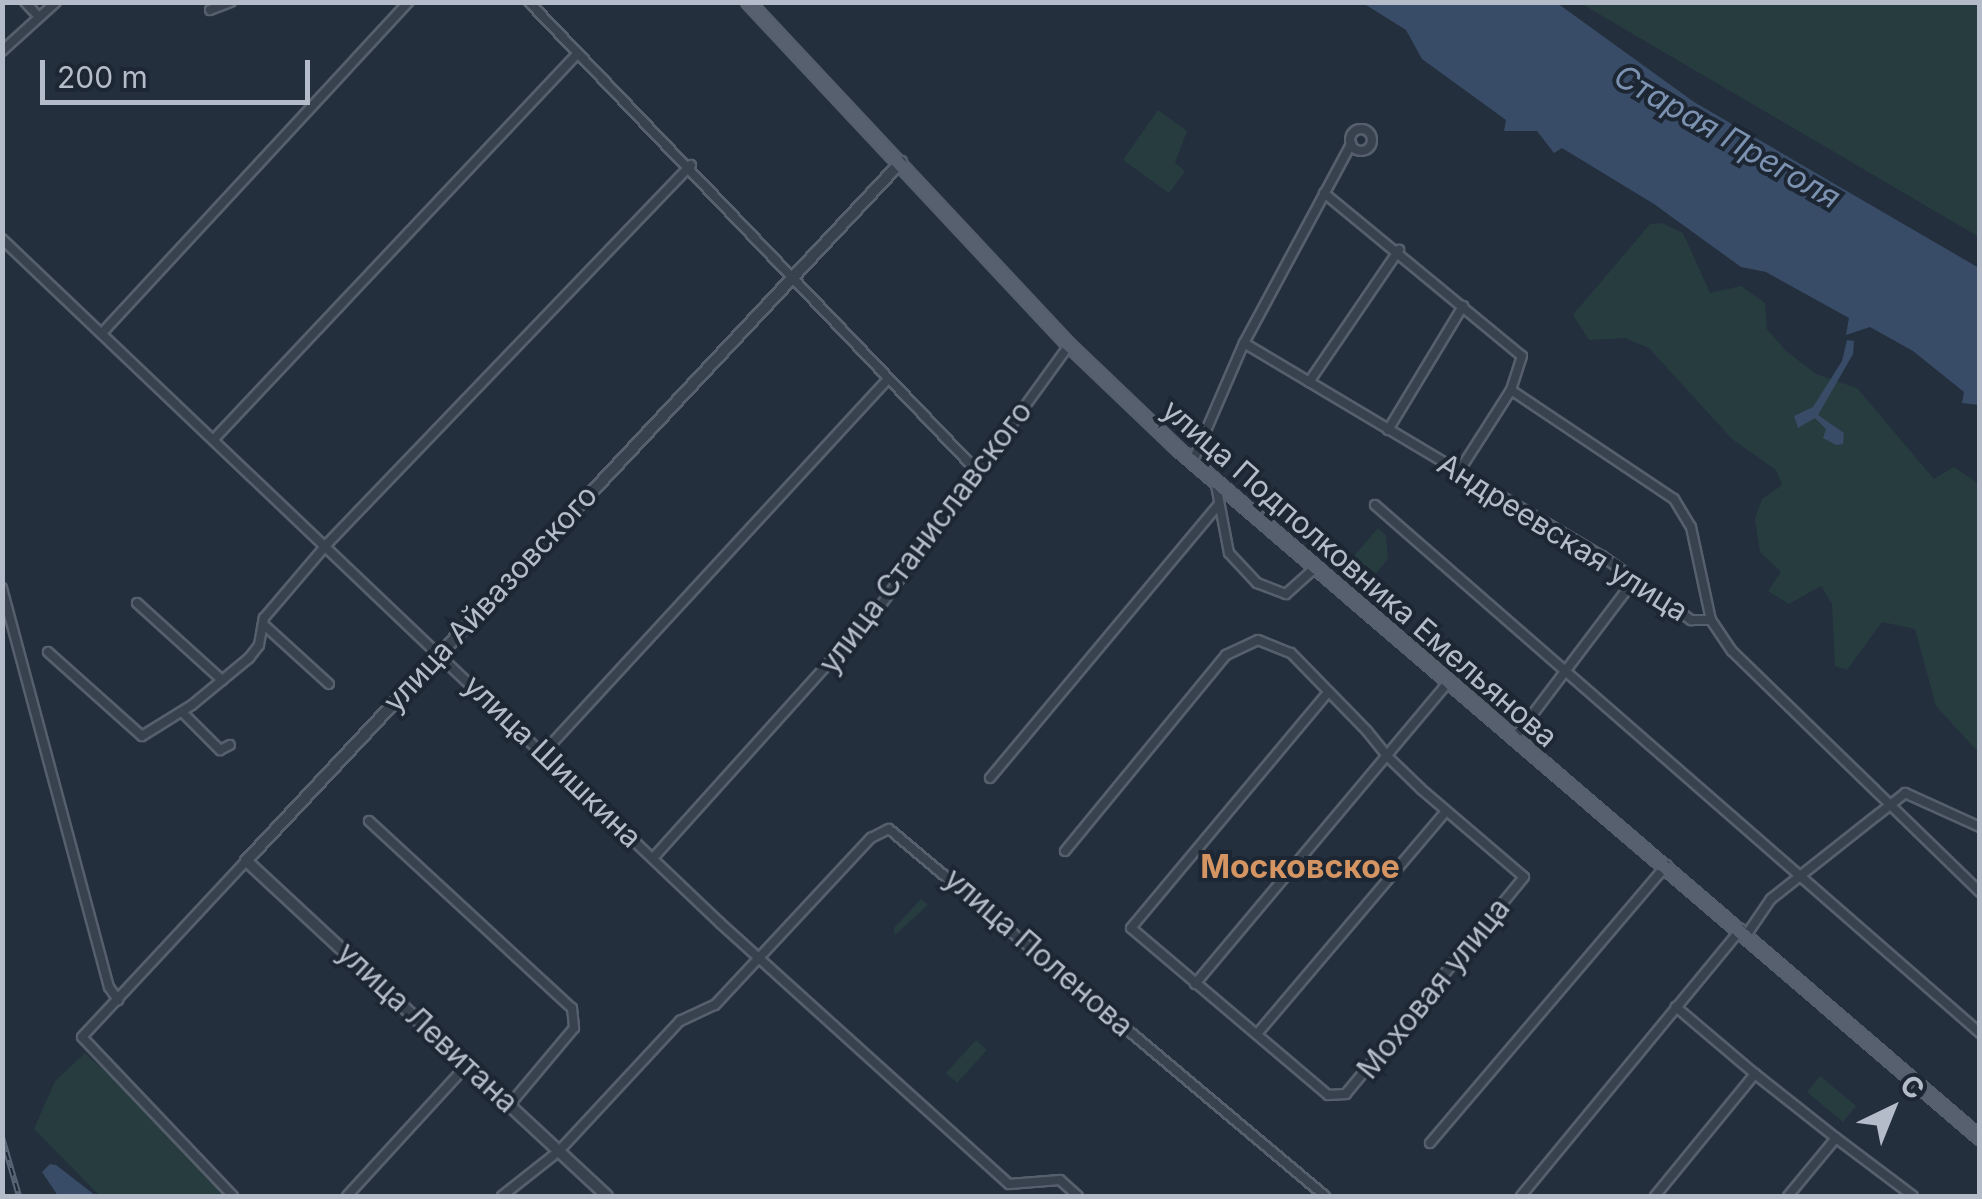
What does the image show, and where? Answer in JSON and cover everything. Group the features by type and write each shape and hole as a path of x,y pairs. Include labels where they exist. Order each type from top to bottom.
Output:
{"main road":[{"name":"улица Подполковника Емельянова","path":"748,2 1069,344 1192,463 1512,741 1667,865 1980,1138"}],"street":[{"path":"24,2 38,16"},
{"path":"2,51 56,2"},
{"path":"210,10 231,2"},
{"path":"102,334 410,2"},
{"path":"529,2 690,165 979,473"},
{"path":"214,439 577,54"},
{"path":"1192,463 1244,343 1350,144"},
{"name":"улица Айвазовского","path":"229,1194 82,1037 900,162"},
{"path":"48,652 146,737 182,712 259,645 263,624 328,543 690,165"},
{"path":"1324,194 1398,250 1522,356 1511,390 1458,473"},
{"name":"улица Шишкина","path":"2,240 328,543 654,858 1009,1184 1060,1180 1078,1196"},
{"path":"1310,382 1398,250"},
{"path":"1388,430 1464,306"},
{"name":"Андреевская улица","path":"1244,343 1602,556 1632,583 1691,620 1711,620 1732,651 1980,892"},
{"name":"улица Станиславского","path":"654,858 870,618 1069,344"},
{"path":"545,751 888,379"},
{"path":"1511,390 1674,499 1691,527 1711,620"},
{"path":"1216,485 1218,505 1239,567 1273,593 1300,588 1313,570"},
{"path":"990,778 1218,505"},
{"path":"1375,505 1802,874 1980,1034"},
{"path":"1512,741 1632,583"},
{"path":"2,588 108,987 118,1000"},
{"path":"137,603 222,680"},
{"path":"263,624 329,684"},
{"name":"Моховая улица","path":"1065,851 1238,644 1274,642 1328,692 1387,756 1524,878 1346,1094 1328,1095 1131,928 1328,692"},
{"path":"1195,984 1447,684"},
{"path":"182,712 220,750 230,745"},
{"path":"1521,1196 1771,899 1886,802 1905,794 1980,827"},
{"path":"1257,1034 1446,811"},
{"path":"369,821 572,1008 574,1028 511,1103"},
{"name":"улица Поленова","path":"502,1196 559,1151 680,1021 715,1005 878,832 900,832 1325,1196"},
{"name":"улица Левитана","path":"246,861 469,1063 607,1196"},
{"path":"1430,1143 1667,865"},
{"path":"1676,1008 1913,1196"},
{"path":"347,1196 469,1063"},
{"path":"1655,1196 1756,1074"},
{"path":"1788,1196 1836,1138"}],"green space":[{"path":"1580,3 1979,3 1979,237"},
{"path":"1158,110 1187,131 1175,163 1185,171 1169,193 1123,160"},
{"path":"1662,223 1683,233 1710,293 1741,286 1765,303 1767,329 1786,351 1816,374 1857,388 1934,479 1954,467 1979,484 1979,753 1936,706 1915,629 1882,622 1847,670 1835,666 1832,604 1821,586 1789,604 1768,591 1781,572 1760,552 1755,519 1762,499 1782,485 1776,470 1732,439 1649,348 1625,338 1589,340 1573,315 1650,224"},
{"path":"1378,528 1386,535 1388,559 1374,575 1353,557"},
{"path":"921,899 928,905 895,935 894,928"},
{"path":"976,1040 987,1050 957,1083 946,1073"},
{"path":"85,1053 239,1196 100,1196 34,1129 55,1081"},
{"path":"1820,1076 1856,1106 1843,1122 1807,1092"}],"water":[{"name":"Старая Преголя","path":"1363,3 1557,3 1694,102 1979,268 1979,405 1962,403 1964,392 1913,351 1870,327 1846,335 1849,318 1766,272 1741,267 1654,204 1562,148 1554,153 1537,131 1504,131 1506,120 1422,59 1406,30"},
{"path":"1847,340 1854,341 1853,354 1818,415 1844,433 1843,444 1836,445 1823,438 1826,429 1815,418 1798,428 1794,416 1813,407 1842,361"},
{"path":"50,1164 96,1196 58,1196 42,1172"}],"railway":[{"path":"2,1137 19,1196"}],"district":[{"name":"Московское","path":"1300,867"}]}
